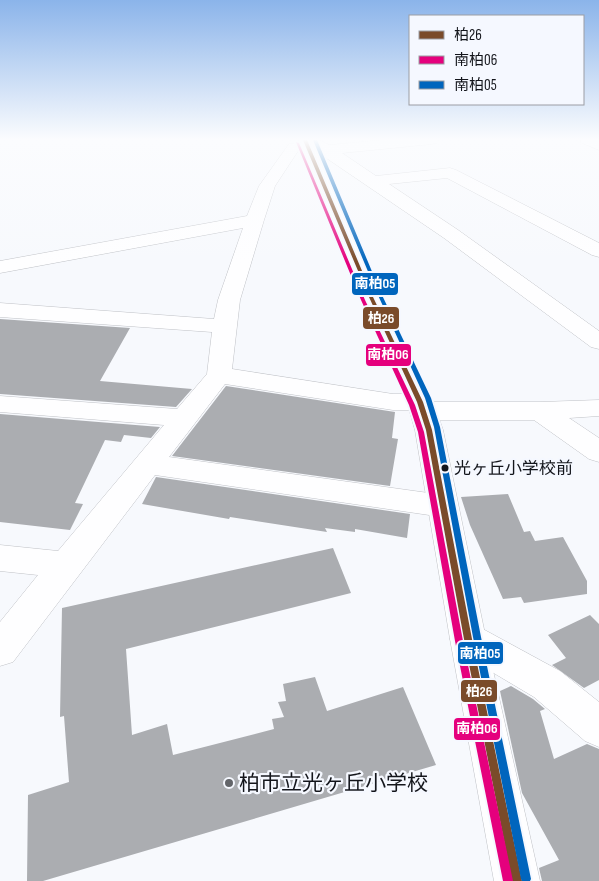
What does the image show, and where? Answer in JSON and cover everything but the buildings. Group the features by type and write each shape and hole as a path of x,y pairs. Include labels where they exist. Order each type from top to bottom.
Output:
{"street":[{"path":"0,650 219,375 224,326 229,300 255,220 270,181"},
{"path":"325,181 371,297 422,407 429,430 468,639 517,881"},
{"path":"373,181 450,234 599,342"},
{"path":"465,181 599,251"},
{"path":"0,266 255,220"},
{"path":"0,310 224,326"},
{"path":"575,324 599,317"},
{"path":"219,375 422,407 540,411 599,408"},
{"path":"0,404 184,418"},
{"path":"540,411 599,452"},
{"path":"148,464 443,506"},
{"path":"0,558 66,565"},
{"path":"468,639 547,684 599,727"}],"transit line":[{"name":"南柏06","path":"313,181 363,300 412,405 421,432 459,641 508,881"},
{"name":"柏26","path":"322,181 371,297 420,402 429,430 468,639 517,881"},
{"name":"南柏05","path":"332,181 379,293 428,398 437,427 526,879"}],"place":[{"name":"光ヶ丘小学校前","path":"445,468"},
{"name":"柏市立光ヶ丘小学校","path":"229,783"}]}
